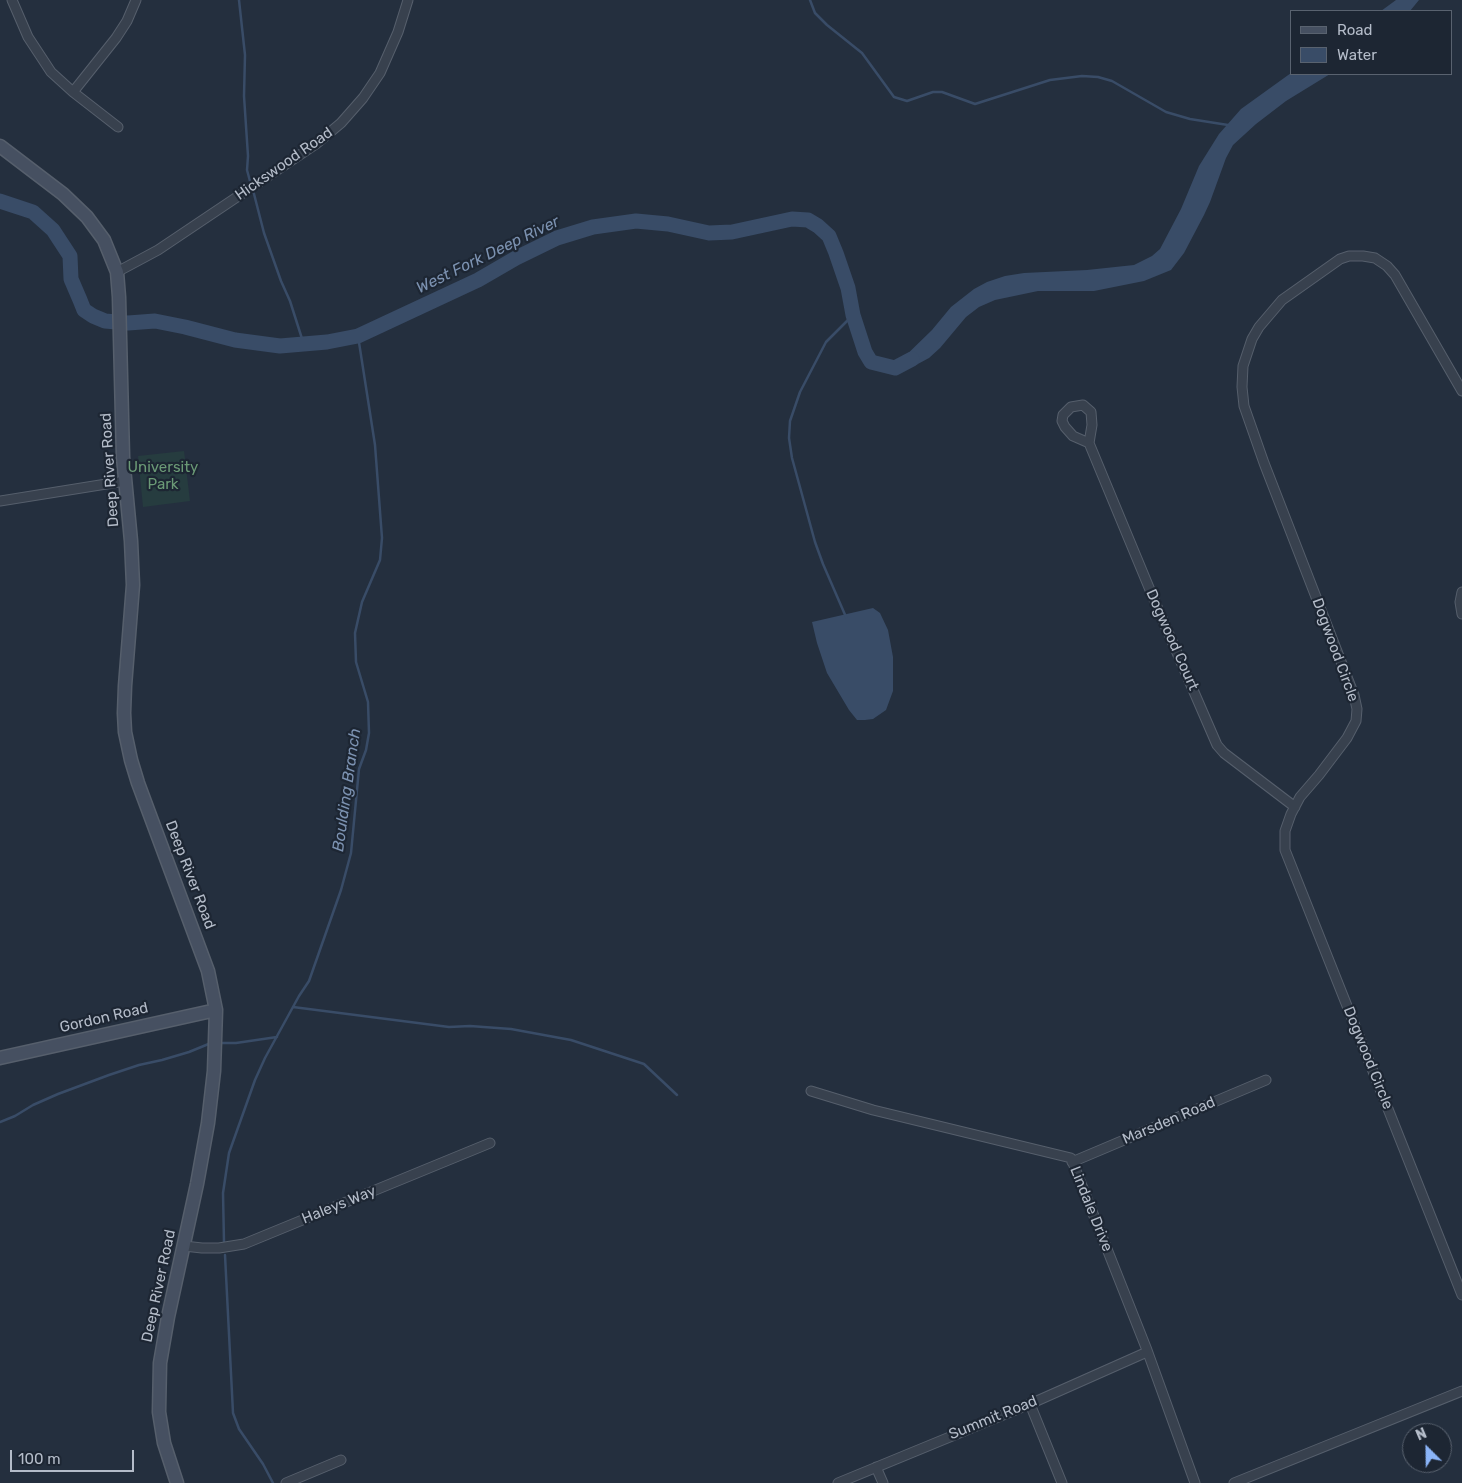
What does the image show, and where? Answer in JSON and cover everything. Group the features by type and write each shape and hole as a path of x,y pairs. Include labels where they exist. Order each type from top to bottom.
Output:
{"street":[{"path":"12,0 28,37 51,72 118,127"},
{"path":"73,92 116,38 127,21 136,0"},
{"name":"Hickswood Road","path":"117,272 158,250 316,144 341,123 363,98 380,73 398,32 408,0"},
{"name":"Deep River Road","path":"0,146 63,194 88,217 104,240 117,272 123,457 133,585 124,702 128,745 141,792 208,970 216,1010 216,1049 208,1123 160,1363 159,1412 164,1443 177,1483"},
{"name":"Dogwood Circle","path":"1462,391 1395,275 1387,266 1375,258 1363,256 1349,256 1340,259 1282,300 1267,316 1252,339 1243,366 1242,387 1244,406 1358,709 1356,721 1347,738 1300,797 1285,831 1285,850 1462,1295"},
{"name":"Dogwood Court","path":"1089,443 1154,602 1217,744 1224,753 1295,807"},
{"path":"0,502 125,481"},
{"path":"1462,592 1460,602 1462,614"},
{"name":"Gordon Road","path":"0,1058 216,1010"},
{"name":"Marsden Road","path":"1072,1162 1266,1080"},
{"name":"Lindale Drive","path":"811,1091 873,1110 1071,1158 1147,1352 1195,1483"},
{"name":"Haleys Way","path":"184,1246 219,1248 244,1244 490,1143"},
{"name":"Summit Road","path":"838,1483 1030,1404 1147,1352"},
{"path":"1234,1483 1462,1391"},
{"path":"1030,1404 1062,1483"},
{"path":"286,1483 341,1460"},
{"path":"876,1467 883,1483"}],"green space":[{"name":"University Park","path":"184,451 190,501 143,507 138,456"}],"water":[{"path":"1396,0 1419,0 1411,10 1382,10"},
{"path":"1290,74 1328,75 1286,101 1233,145 1204,215 1184,253 1171,270 1144,281 1094,291 1038,291 995,300 979,307 966,317 929,358 908,368 900,370 895,368 932,330 951,307 974,289 987,282 1005,276 1024,273 1087,270 1134,265 1152,256 1160,249 1181,209 1199,166 1219,134 1241,109"},
{"path":"873,608 880,613 888,630 893,657 893,691 886,710 873,719 857,720 827,673 812,622"}],"waterway":[{"path":"239,0 245,55 244,96 248,156 247,170 251,185"},
{"path":"810,0 815,13 862,53 894,97 907,101 933,92 942,92 975,104 1050,80 1082,76 1098,77 1112,81 1166,112 1190,119 1228,125"},
{"path":"253,190 264,233 290,301 304,345"},
{"name":"West Fork Deep River","path":"0,201 33,212 53,230 70,256 71,279 84,310 93,316 105,321 128,323 155,321 235,340 280,346 327,342 358,336 478,280 516,258 557,238 593,227 636,221 668,224 709,233 732,232 792,219 808,220 829,236 848,288 853,315 865,352 871,362 895,368 912,359"},
{"path":"846,617 815,542 792,458 789,438 790,421 800,392 826,342 853,315"},
{"name":"Boulding Branch","path":"224,1242 223,1193 229,1153 255,1080 265,1058 309,981 341,890 351,853 359,769 366,750 369,733 368,702 356,662 355,633 362,602 380,560 382,538 375,445 358,336"},
{"path":"293,1007 449,1027 470,1026 511,1029 571,1040 644,1064 677,1095"},
{"name":"Boulding Branch","path":"219,1043 236,1043 277,1037"},
{"name":"Boulding Branch","path":"0,1122 58,1094 109,1075 189,1052 211,1043"},
{"path":"225,1255 233,1413 239,1429 263,1464 273,1483"}]}
